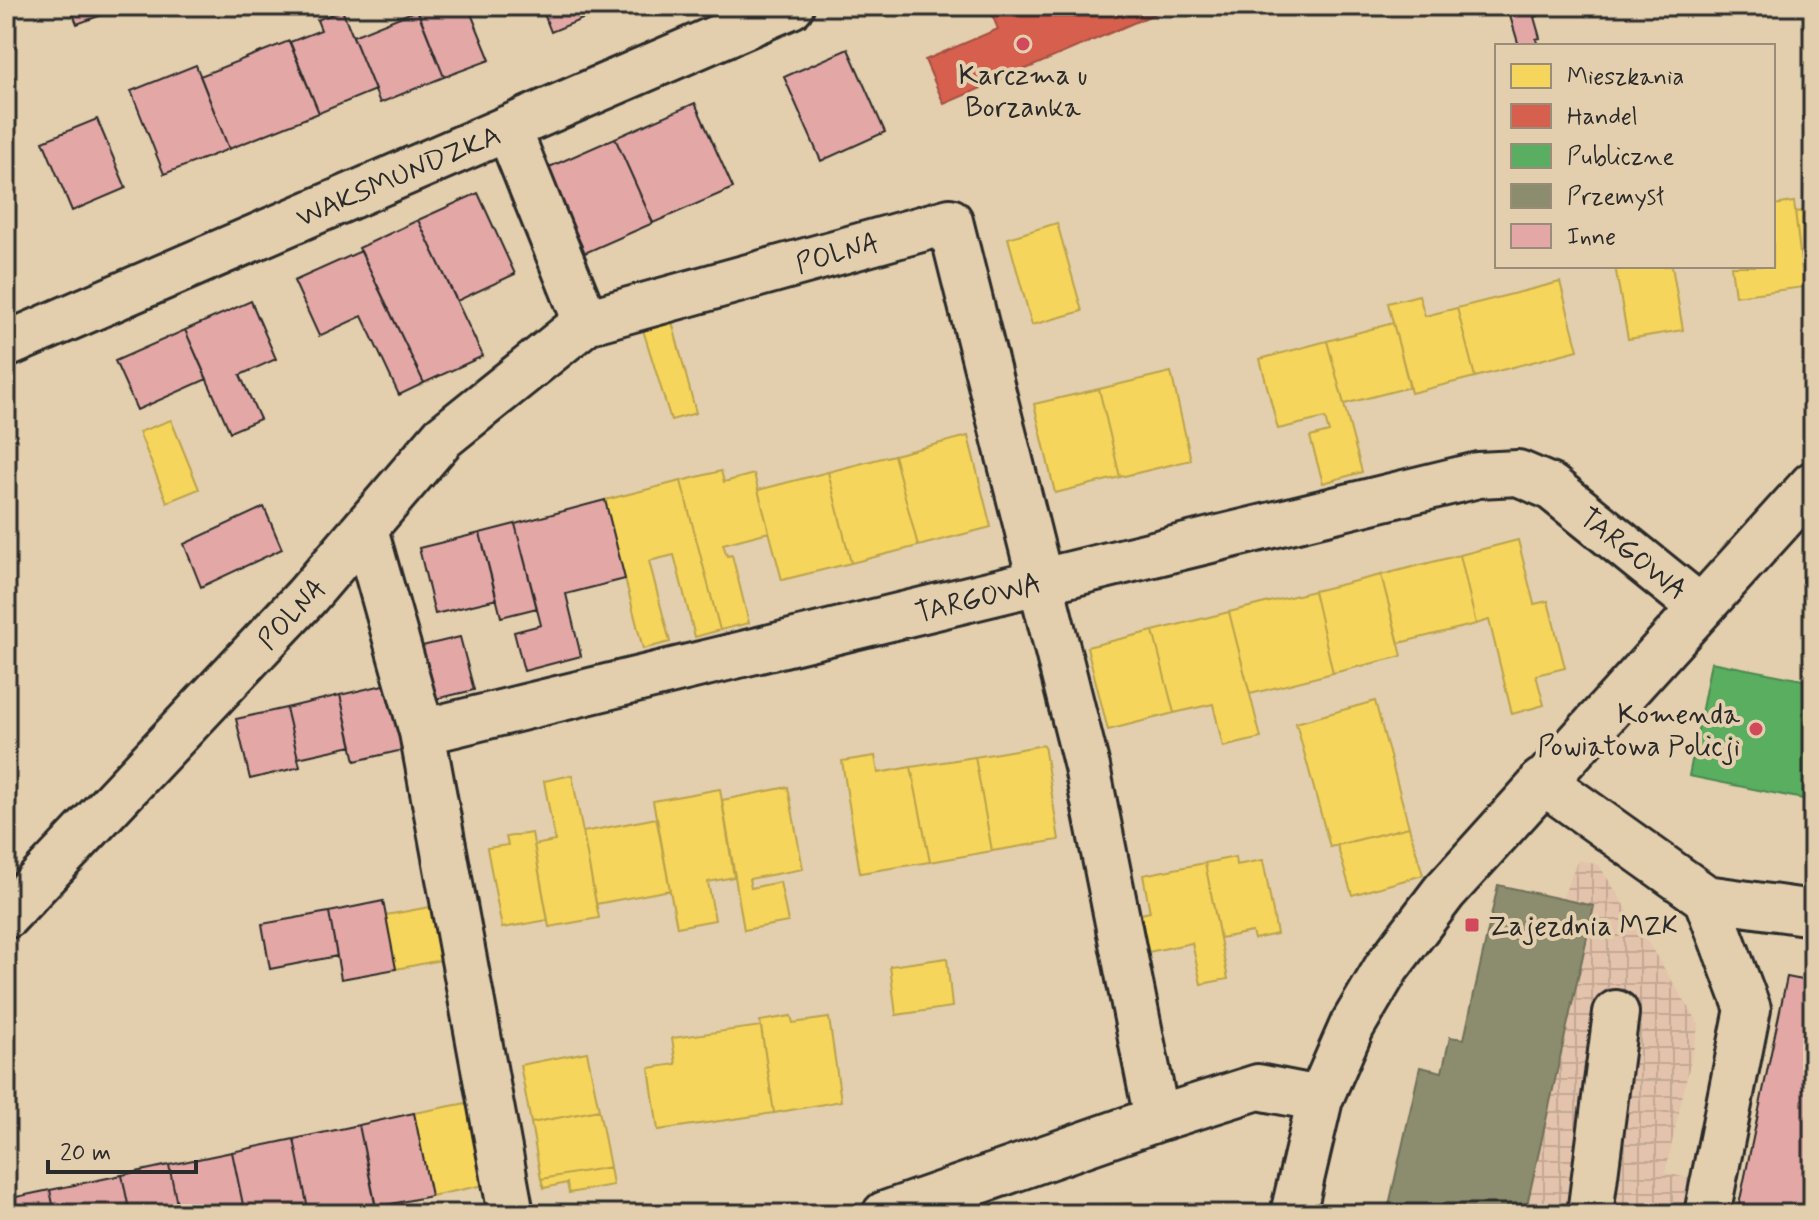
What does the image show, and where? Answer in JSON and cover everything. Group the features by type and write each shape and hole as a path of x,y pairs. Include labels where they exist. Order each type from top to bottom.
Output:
{"street":[{"name":"WAKSMUNDZKA","path":"6,345 791,6"},
{"path":"508,128 586,322"},
{"name":"POLNA","path":"6,916 306,597 443,437 586,322 950,221 1040,582"},
{"name":"TARGOWA","path":"422,732 1478,475 1518,473 1551,487 1701,608"},
{"name":"TARGOWA","path":"1293,1214 1320,1099 1352,1026 1387,967 1444,892 1813,484"},
{"path":"365,529 422,732 511,1214"},
{"path":"1040,582 1087,767 1157,1119"},
{"path":"1542,781 1706,898 1813,913"},
{"path":"1706,898 1748,1009 1707,1214"},
{"path":"1590,1214 1616,1013"},
{"path":"885,1214 1258,1087 1320,1099"}],"shaded area":[{"path":"1578,860 1599,865 1699,1024 1665,1173 1701,1181 1694,1214 1525,1214 1594,907 1562,899"}],"building: Mieszkania":[{"path":"1794,202 1804,287 1735,296 1731,268 1775,268 1775,205"},
{"path":"1813,210 1813,286 1804,287 1795,212"},
{"path":"1057,223 1082,311 1032,325 1008,238"},
{"path":"1615,268 1672,268 1683,330 1628,339"},
{"path":"1560,282 1578,350 1475,377 1457,308"},
{"path":"1419,295 1425,316 1457,308 1475,377 1411,393 1388,303"},
{"path":"672,322 696,413 671,420 643,330"},
{"path":"1393,323 1410,387 1344,404 1327,341"},
{"path":"1327,341 1362,472 1323,483 1310,437 1329,432 1325,418 1278,429 1260,359"},
{"path":"1171,372 1191,460 1120,477 1099,389"},
{"path":"1099,389 1120,477 1055,493 1034,404"},
{"path":"171,420 199,489 167,502 139,432"},
{"path":"968,436 991,527 918,546 894,455"},
{"path":"894,455 918,546 851,563 828,472"},
{"path":"721,471 724,482 754,474 769,532 723,544 727,556 732,555 749,623 720,630 681,481"},
{"path":"828,472 851,563 782,580 758,490"},
{"path":"681,481 720,630 695,637 674,555 649,561 670,642 643,649 605,500"},
{"path":"1518,540 1534,604 1548,601 1565,668 1536,675 1544,705 1512,714 1489,620 1476,624 1460,555"},
{"path":"1460,555 1476,624 1399,643 1381,575"},
{"path":"1381,575 1402,656 1333,673 1314,591"},
{"path":"1314,591 1333,673 1250,694 1229,612"},
{"path":"1229,612 1261,738 1223,747 1213,704 1174,713 1153,631"},
{"path":"1153,631 1174,713 1108,730 1087,647"},
{"path":"1375,701 1409,827 1330,847 1296,723"},
{"path":"1044,745 1059,840 992,851 975,757"},
{"path":"875,756 878,773 911,767 930,862 860,873 842,761"},
{"path":"975,757 992,851 930,862 911,767"},
{"path":"572,775 599,918 549,927 534,845 555,841 544,781"},
{"path":"788,787 803,869 749,879 751,888 780,882 788,922 744,930 722,800"},
{"path":"720,789 734,877 708,882 715,920 677,927 653,801"},
{"path":"657,818 670,890 596,904 583,832"},
{"path":"1409,827 1423,875 1352,895 1337,845"},
{"path":"532,833 548,920 502,928 487,848 508,845 506,837"},
{"path":"1235,857 1236,865 1263,860 1277,934 1254,939 1252,932 1220,938 1205,863"},
{"path":"1205,863 1228,979 1201,984 1192,943 1148,952 1141,914 1150,912 1143,875"},
{"path":"441,905 451,958 396,969 386,915"},
{"path":"947,958 952,1007 896,1015 890,966"},
{"path":"791,1016 793,1023 829,1018 841,1101 774,1113 760,1021"},
{"path":"761,1026 774,1113 658,1130 649,1068 676,1064 672,1038"},
{"path":"587,1052 599,1110 531,1123 520,1065"},
{"path":"472,1102 489,1184 431,1196 414,1113"},
{"path":"599,1110 610,1167 541,1179 531,1123"},
{"path":"610,1167 613,1185 569,1193 567,1183 544,1188 541,1179"},
{"path":"1133,1203 1133,1214 1057,1214 1056,1208"}],"building: Handel":[{"name":"Karczma u Borzanka","path":"1006,6 1029,6 1032,12 1045,6 1173,6 944,104 925,60 998,29 991,12"}],"building: Publiczne":[{"name":"Komenda Powiatowa Policji","path":"1711,662 1813,682 1813,801 1689,776"}],"building: Przemysł":[{"path":"1498,885 1594,906 1525,1214 1387,1214 1420,1067 1442,1072 1450,1037 1464,1039"}],"building: Inne":[{"path":"70,6 108,6 110,12 77,24"},
{"path":"416,6 468,6 490,60 444,77"},
{"path":"541,6 600,6 602,11 551,32"},
{"path":"1507,6 1535,6 1538,16 1534,17 1540,38 1536,39 1537,44 1518,44"},
{"path":"342,10 375,90 319,113 290,42 321,30 317,20"},
{"path":"417,10 444,77 380,103 353,36"},
{"path":"289,41 319,113 229,149 200,76"},
{"path":"848,49 885,132 821,161 784,77"},
{"path":"196,65 229,149 164,174 131,91"},
{"path":"695,103 733,188 653,223 615,138"},
{"path":"97,119 126,188 72,211 43,141"},
{"path":"6,133 17,158 6,163"},
{"path":"615,138 653,223 585,253 547,168"},
{"path":"478,193 515,274 457,301 418,220"},
{"path":"418,220 483,356 424,383 359,248"},
{"path":"361,251 424,383 399,395 362,316 319,336 294,281"},
{"path":"251,301 276,359 240,375 260,419 230,432 185,330"},
{"path":"185,330 207,379 137,410 115,361"},
{"path":"605,500 625,579 566,594 581,656 524,671 514,632 541,625 515,524"},
{"path":"264,507 282,549 201,587 184,544"},
{"path":"515,524 537,608 501,617 480,533"},
{"path":"480,533 497,599 435,614 419,548"},
{"path":"460,637 474,690 431,700 418,647"},
{"path":"392,683 407,749 355,761 340,695"},
{"path":"340,695 352,746 298,758 286,708"},
{"path":"286,708 300,767 250,779 236,719"},
{"path":"383,901 396,969 341,979 329,912"},
{"path":"329,912 337,956 270,969 262,924"},
{"path":"1787,977 1813,982 1813,1214 1737,1214"},
{"path":"414,1113 431,1196 376,1207 359,1125"},
{"path":"359,1125 377,1214 309,1214 294,1139"},
{"path":"294,1139 309,1214 245,1214 232,1152"},
{"path":"232,1152 245,1214 179,1214 169,1165"},
{"path":"169,1165 179,1214 130,1214 122,1175"},
{"path":"122,1175 130,1214 55,1214 50,1190"},
{"path":"50,1190 55,1214 6,1214 6,1199"}],"place":[{"name":"Karczma u Borzanka","path":"1023,44"},
{"name":"Komenda Powiatowa Policji","path":"1756,729"},
{"name":"Zajezdnia MZK","path":"1472,925"}]}
